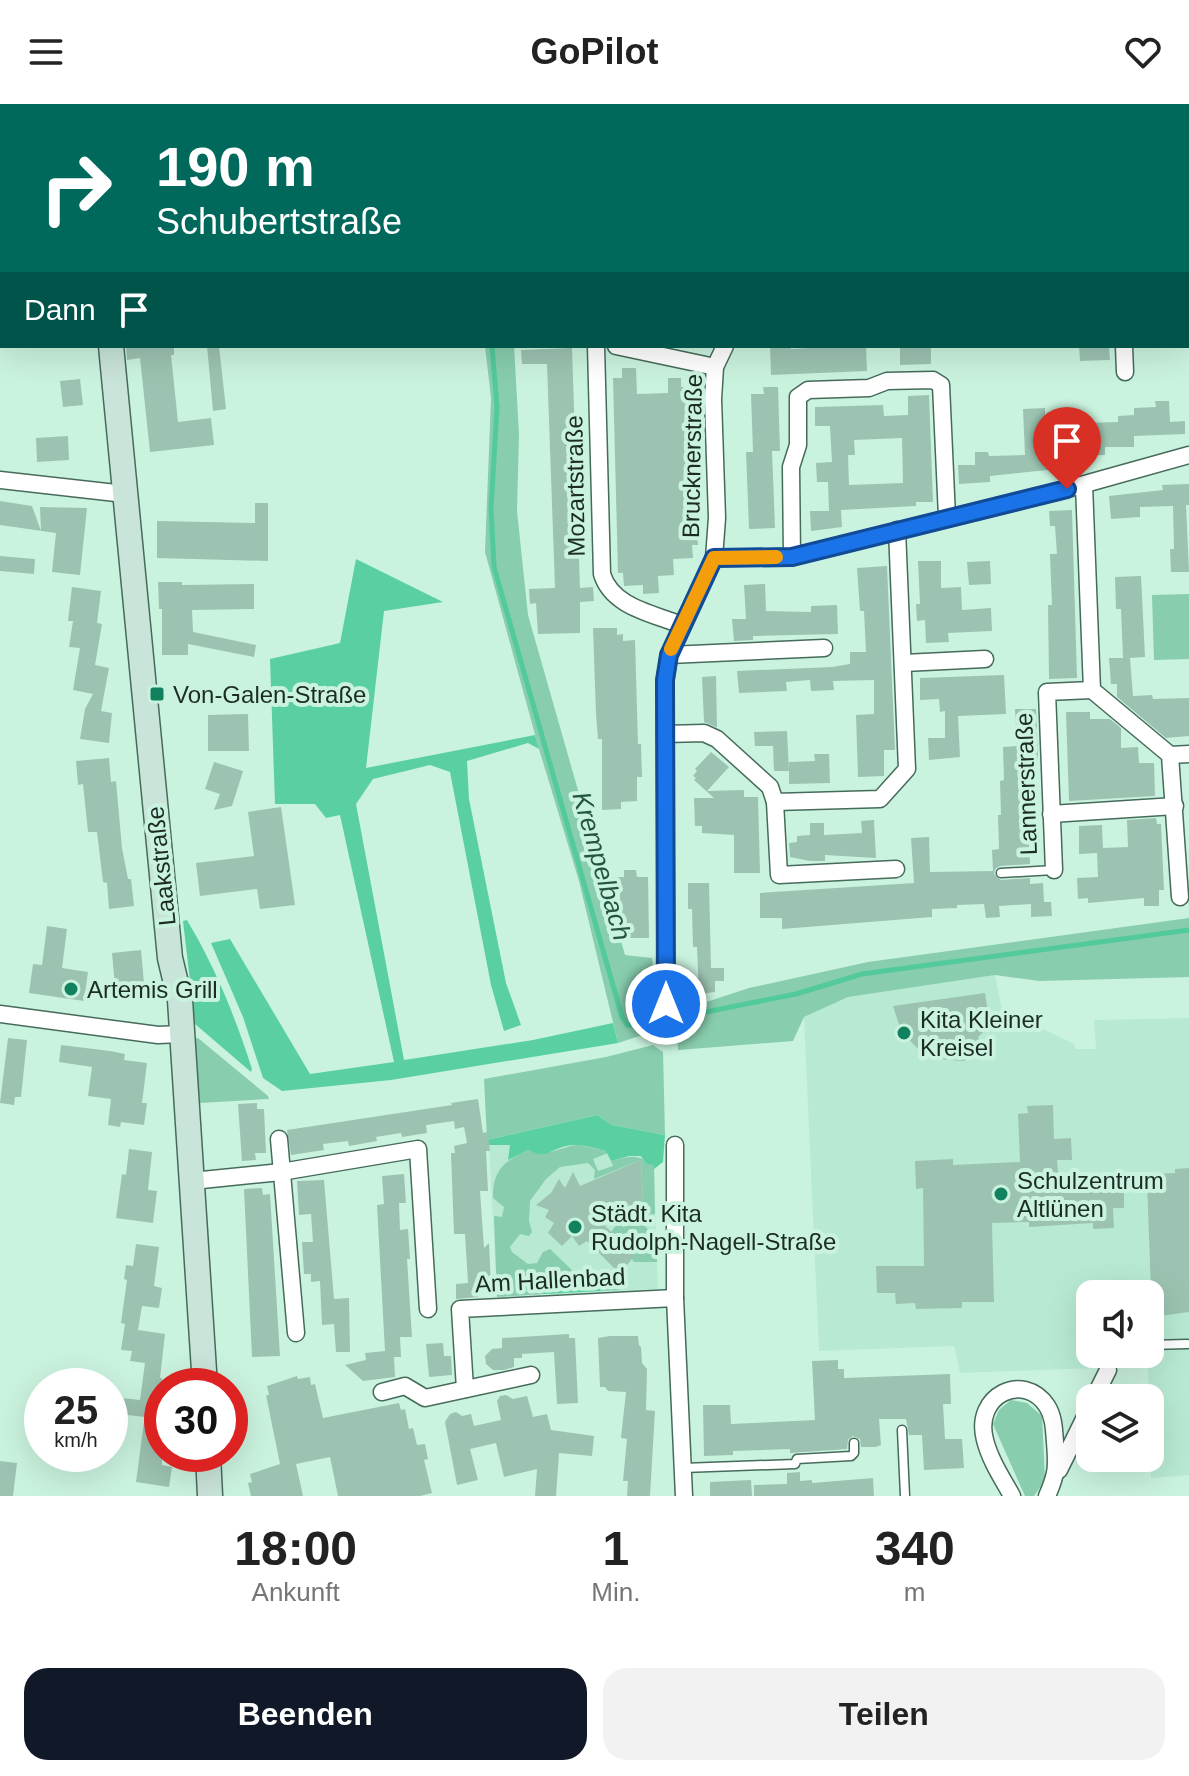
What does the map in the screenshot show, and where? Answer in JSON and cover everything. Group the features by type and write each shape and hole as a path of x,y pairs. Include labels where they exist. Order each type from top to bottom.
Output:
{"street":[{"name":"Laakstraße","path":"111,348 170,958 180,1000 204,1368"},
{"name":"Mozartstraße","path":"596,348 602,574 606,587 624,603 681,625"},
{"path":"625,348 715,367"},
{"name":"Brucknerstraße","path":"666,1004 665,680 669,655 681,625 714,558 717,518 713,399 715,367 724,348"},
{"path":"1124,348 1125,372"},
{"path":"792,557 791,467 798,445 796,404 798,397 808,390 869,388 887,381 933,380 941,385 947,517"},
{"path":"714,558 792,557 1084,485 1189,455"},
{"path":"0,480 125,494"},
{"path":"1084,485 1092,690 1170,755 1189,754"},
{"path":"775,802 880,799 907,769 897,530"},
{"path":"669,655 824,648"},
{"path":"904,663 985,659"},
{"name":"Lannerstraße","path":"1054,870 1047,692 1092,690"},
{"path":"665,734 704,733 717,739 770,787 775,802 779,875 896,869"},
{"path":"1170,755 1180,897"},
{"path":"1051,814 1175,806"},
{"path":"0,1014 158,1035 181,1034"},
{"path":"279,1139 296,1333"},
{"path":"675,1145 675,1298 684,1496"},
{"path":"192,1181 281,1172 418,1149 428,1309"},
{"name":"Am Hallenbad","path":"465,1389 460,1309 675,1298"},
{"path":"1101,1384 1108,1370"},
{"path":"382,1392 405,1386 425,1398 531,1375"},
{"path":"1012,1496 984,1439 984,1413 990,1400 1000,1394 1023,1391 1037,1396 1047,1406 1053,1419 1058,1471"},
{"path":"1047,1496 1076,1435"},
{"path":"209,1472 210,1496"}],"lane":[{"path":"1001,873 1054,870"},
{"path":"1164,1345 1187,1344"},
{"path":"902,1430 905,1496"},
{"path":"683,1468 795,1464 797,1459 851,1456 854,1443"}],"shaded area":[{"path":"485,348 514,348 519,434 517,511 528,615 625,955 652,958 661,1029 618,1043 579,881 485,552 491,398"},
{"path":"1189,594 1189,659 1154,660 1152,595"},
{"path":"1189,918 1189,977 1039,981 995,975 848,997 804,1017 793,1041 678,1050 676,1012 749,988 868,962"},
{"name":"Schulzentrum Altlünen","path":"995,975 1002,1009 1074,1044 1076,1049 1096,1049 1094,1020 1189,1018 1189,1475 1151,1478 1151,1472 1164,1472 1164,1384 1148,1384 1148,1368 1164,1368 1164,1280 1076,1280 1076,1368 1094,1368 960,1373 954,1346 819,1351 804,1017 847,997"},
{"path":"194,1038 198,1038 269,1099 200,1103"},
{"path":"653,1045 663,1052 665,1135 612,1125 597,1115 487,1140 484,1079 606,1057"},
{"name":"Städt. Kita Rudolph-Nagell-Straße","path":"653,1143 658,1289 497,1297 489,1145"},
{"path":"579,1145 608,1153 593,1159 598,1171 613,1166 611,1161 628,1157 643,1159 654,1165 655,1214 618,1216 614,1212 643,1200 641,1160 594,1179 595,1170 588,1163 560,1167 546,1179 530,1201 532,1232 529,1236 520,1234 510,1247 528,1264 537,1263 543,1252 550,1249 573,1271 605,1274 620,1290 601,1291 598,1285 537,1285 544,1294 497,1297 494,1216 502,1217 504,1207 493,1198 498,1173 512,1158 528,1150 547,1153"},
{"path":"642,1222 656,1240 657,1262 634,1262 611,1232 618,1223 623,1227"},
{"path":"1011,1400 1027,1403 1042,1416 1045,1480 1034,1496 1025,1496 993,1424 999,1410"}],"green space":[{"path":"356,559 443,602 384,611 366,768 535,735 539,749 528,743 467,761 469,799 506,983 521,1025 504,1031 491,985 450,772 430,765 373,779 356,804 404,1060 533,1040 613,1023 618,1043 391,1080 282,1091 263,1078 243,1017 211,943 230,939 310,1074 394,1062 340,815 326,818 315,804 275,804 270,659 340,643"},
{"path":"187,920 224,992 251,1072 195,1024 183,921"},
{"path":"597,1115 612,1125 665,1135 663,1162 654,1169 654,1165 647,1164 641,1156 611,1161 606,1151 576,1145 545,1154 528,1150 508,1160 510,1145 489,1145 487,1140"},
{"path":"553,1273 581,1285 598,1285 601,1291 544,1294 537,1285 541,1275"}],"building":[{"path":"126,348 174,348 174,355 171,355 178,422 211,418 214,445 150,452 140,358 127,360"},
{"path":"207,348 219,348 226,409 213,411"},
{"path":"572,348 580,588 593,587 594,601 580,602 580,633 538,634 536,603 530,604 529,589 555,588 547,364 522,364 521,350"},
{"path":"770,348 866,348 867,371 771,375"},
{"path":"900,348 931,348 931,364 900,365"},
{"path":"1079,348 1109,348 1110,360 1080,361"},
{"path":"622,368 636,368 637,394 668,393 668,378 681,378 681,387 690,387 698,545 692,545 693,558 673,559 674,575 658,576 659,593 643,594 643,585 624,586 623,573 618,573 613,378 622,378"},
{"path":"80,379 83,405 63,407 60,381"},
{"path":"763,387 778,387 780,451 772,451 775,528 749,529 746,452 753,452 751,394 764,394"},
{"path":"929,395 933,502 916,502 916,506 841,510 842,527 811,531 810,511 829,511 828,482 817,482 816,463 832,462 830,426 815,426 815,407 883,405 884,416 908,415 908,396","holes":["902,438 903,483 849,485 848,455 855,455 854,440"]},
{"path":"1155,401 1169,401 1170,422 1185,421 1185,434 1134,436 1134,447 1105,447 1105,455 1057,456 1057,469 990,476 990,482 959,484 958,465 975,465 975,452 988,452 989,456 1025,455 1023,409 1045,408 1045,436 1085,436 1085,423 1118,422 1118,416 1134,415 1134,408 1156,407"},
{"path":"68,436 69,460 37,462 36,438"},
{"path":"1189,484 1189,505 1186,505 1189,572 1171,572 1173,506 1140,507 1140,517 1111,519 1109,496 1163,490 1162,485"},
{"path":"0,501 32,506 41,531 0,525"},
{"path":"255,503 268,503 268,561 157,558 157,521 255,523"},
{"path":"40,507 87,508 80,575 52,572 56,533 41,531"},
{"path":"1072,510 1077,678 1049,679 1048,605 1052,605 1050,554 1057,554 1055,526 1050,526 1049,511"},
{"path":"0,556 35,559 34,574 0,571"},
{"path":"918,561 941,561 941,588 961,587 962,610 991,608 992,631 948,633 949,642 926,643 925,620 917,621 916,604 920,604"},
{"path":"990,561 991,584 969,585 967,562"},
{"path":"887,566 895,750 884,750 884,776 858,777 856,715 874,714 874,680 833,681 834,690 811,691 810,680 786,682 787,691 739,693 737,671 850,664 850,652 866,652 857,568"},
{"path":"1141,576 1145,657 1130,658 1133,696 1189,698 1189,736 1166,738 1117,697 1117,684 1111,684 1109,658 1123,658 1121,609 1116,609 1115,577"},
{"path":"158,582 182,582 182,585 254,584 254,609 192,610 193,632 256,645 254,657 188,644 188,655 162,655 162,609 159,609"},
{"path":"765,584 766,611 811,612 811,606 837,605 838,634 753,636 753,640 734,641 732,619 746,619 744,585"},
{"path":"72,587 101,591 97,623 102,624 95,665 109,668 101,711 112,713 109,743 80,739 85,709 93,694 73,690 80,648 69,647 73,621 68,621"},
{"path":"593,628 617,628 617,635 623,634 623,641 635,640 642,777 637,777 637,801 621,802 621,809 602,810 602,739 598,739"},
{"path":"1004,675 1006,714 958,716 960,757 929,760 928,738 945,738 945,711 940,712 939,699 920,700 920,678"},
{"path":"716,676 717,727 704,722 702,677"},
{"path":"1015,709 1036,709 1038,759 1033,761 1032,828 1028,828 1030,864 1000,866 994,874 1001,880 1030,878 1030,884 1043,883 1044,902 1051,902 1052,916 1031,917 1031,904 999,906 1000,917 986,918 984,904 932,909 932,917 782,929 782,918 760,918 760,893 914,883 911,838 929,837 930,872 993,871 992,850 999,849 1003,747 1017,746"},
{"path":"1066,712 1090,712 1090,719 1110,719 1121,728 1121,748 1138,747 1139,763 1154,763 1155,796 1069,801"},
{"path":"248,714 249,751 208,751 208,715"},
{"path":"787,731 789,771 774,771 773,746 755,746 754,732"},
{"path":"711,752 729,767 707,791 744,790 744,797 758,797 760,873 734,873 734,835 702,833 702,826 695,826 694,798 714,798 694,780 696,778 693,776 697,771 695,769"},
{"path":"814,754 829,754 830,783 789,784 789,762 815,761"},
{"path":"109,758 111,782 116,781 122,848 128,879 131,879 134,906 109,909 97,832 88,832 83,784 78,785 76,761"},
{"path":"214,762 243,771 232,806 214,810 220,794 205,789"},
{"path":"281,807 295,905 260,909 257,889 200,896 196,863 254,856 248,812"},
{"path":"1156,818 1157,824 1161,824 1164,890 1159,890 1159,906 1144,906 1144,898 1088,903 1088,898 1078,899 1077,878 1098,877 1097,853 1079,854 1079,826 1102,825 1103,848 1128,847 1127,820"},
{"path":"874,820 876,858 825,855 825,861 810,861 790,857 789,843 797,842 797,836 810,835 810,823 824,823 824,835 862,833 861,821"},
{"path":"624,870 636,870 637,877 648,877 649,938 620,938 620,891 613,891 613,877 624,877"},
{"path":"688,883 709,883 711,968 724,968 724,981 715,981 715,992 699,994 697,947 693,947"},
{"path":"47,926 67,929 62,968 88,972 84,1001 29,993 33,964 42,965"},
{"path":"141,950 144,983 115,986 112,953"},
{"path":"985,993 990,1026 978,1037 988,1052 963,1061 939,1059 917,1048 901,1031 893,1006"},
{"path":"8,1038 27,1040 21,1097 15,1097 14,1105 0,1103"},
{"path":"61,1045 125,1054 124,1060 147,1063 142,1103 147,1103 144,1125 121,1122 120,1127 108,1125 111,1099 88,1096 92,1067 59,1062"},
{"path":"478,1099 483,1133 487,1132 490,1151 486,1151 488,1191 480,1191 484,1248 489,1243 491,1286 477,1287 478,1297 456,1299 456,1284 468,1283 465,1234 454,1234 451,1153 455,1153 454,1146 467,1143 464,1127 455,1129 454,1121 426,1125 427,1133 376,1137 377,1141 349,1146 348,1141 323,1144 324,1150 291,1155 287,1130"},
{"path":"257,1103 257,1109 264,1109 266,1153 255,1153 256,1160 242,1161 238,1104"},
{"path":"1053,1105 1054,1139 1071,1138 1072,1160 1057,1160 1059,1185 1124,1183 1124,1208 1113,1208 1114,1228 1093,1229 1093,1223 1029,1227 1029,1222 992,1223 994,1302 962,1302 962,1308 916,1309 915,1303 896,1304 895,1293 877,1293 876,1266 924,1266 923,1188 916,1189 915,1161 953,1159 953,1165 1020,1162 1018,1114 1028,1113 1027,1106"},
{"path":"129,1149 152,1152 148,1190 157,1191 153,1223 116,1218"},
{"path":"641,1160 643,1200 598,1219 635,1255 620,1274 587,1241 579,1246 572,1236 562,1246 548,1233 554,1223 545,1217 549,1210 536,1205 551,1193 559,1179 565,1188 573,1172 580,1186"},
{"path":"1189,1168 1189,1312 1164,1315 1164,1280 1151,1280 1147,1182 1152,1182 1151,1174 1175,1173 1175,1169"},
{"path":"404,1174 406,1203 399,1203 400,1230 408,1229 412,1337 400,1337 401,1357 394,1357 395,1377 363,1381 345,1365 366,1360 365,1353 385,1351 377,1205 384,1204 382,1176"},
{"path":"324,1180 334,1299 349,1298 350,1352 336,1352 334,1324 322,1325 320,1281 311,1282 311,1274 304,1274 302,1242 313,1242 311,1214 299,1215 297,1181"},
{"path":"262,1188 263,1195 270,1194 280,1356 252,1357 244,1189"},
{"path":"136,1244 159,1247 154,1286 162,1288 159,1308 142,1306 138,1330 165,1334 161,1368 144,1368 145,1363 130,1361 132,1351 121,1350 125,1324 121,1323 126,1265 133,1266"},
{"path":"569,1334 569,1338 575,1338 578,1403 557,1404 554,1352 522,1354 522,1358 514,1358 514,1367 504,1370 493,1370 486,1364 485,1356 492,1349 502,1348 502,1338"},
{"path":"638,1336 642,1363 647,1369 646,1410 655,1411 650,1496 627,1496 628,1481 623,1481 627,1439 621,1438 626,1392 608,1391 600,1387 598,1338"},
{"path":"443,1343 444,1356 451,1356 452,1375 429,1377 426,1344"},
{"path":"838,1360 838,1369 844,1369 844,1378 950,1374 951,1404 943,1404 945,1439 962,1439 964,1468 924,1470 922,1435 909,1435 906,1419 879,1419 881,1445 876,1447 861,1447 860,1439 853,1436 848,1440 847,1449 790,1453 790,1449 733,1451 733,1455 704,1456 703,1405 730,1405 731,1424 815,1420 812,1361"},
{"path":"144,1370 144,1417 128,1415 128,1399 140,1400"},
{"path":"297,1376 298,1379 310,1377 311,1385 315,1384 323,1418 399,1403 401,1410 405,1409 409,1429 413,1428 417,1445 425,1444 428,1459 424,1460 432,1493 420,1496 338,1496 330,1457 296,1464 303,1496 251,1496 248,1483 252,1482 250,1474 280,1464 266,1395 269,1395 267,1386"},
{"path":"500,1396 513,1399 527,1396 533,1417 547,1414 551,1430 594,1436 592,1456 559,1453 556,1496 535,1496 537,1469 504,1477 496,1443 470,1449 478,1480 457,1485 445,1422 450,1414 456,1412 462,1416 471,1414 474,1426 501,1420 497,1401"},
{"path":"144,1422 144,1472 171,1472 169,1487 136,1482"},
{"path":"0,1461 17,1463 13,1496 0,1496"},
{"path":"800,1472 800,1481 812,1480 812,1483 873,1478 874,1496 754,1496 754,1485 787,1484 787,1473"},
{"path":"751,1480 752,1496 710,1496 710,1482"}],"waterway":[{"name":"Krempelbach","path":"492,348 497,408 491,508 494,567 622,1017 627,1025 636,1026 796,994 862,974 1189,930"}],"slow traffic":[{"path":"671,649 714,558 776,557"}],"place":[{"name":"Von-Galen-Straße","path":"157,694"},
{"name":"Artemis Grill","path":"71,989"},
{"name":"Kita Kleiner Kreisel","path":"904,1033"},
{"name":"Schulzentrum Altlünen","path":"1001,1194"},
{"name":"Städt. Kita Rudolph-Nagell-Straße","path":"575,1227"}],"route":[{"path":"666,1004 665,680 669,655 681,625 700,592 714,558 792,557 1067,489"}]}
